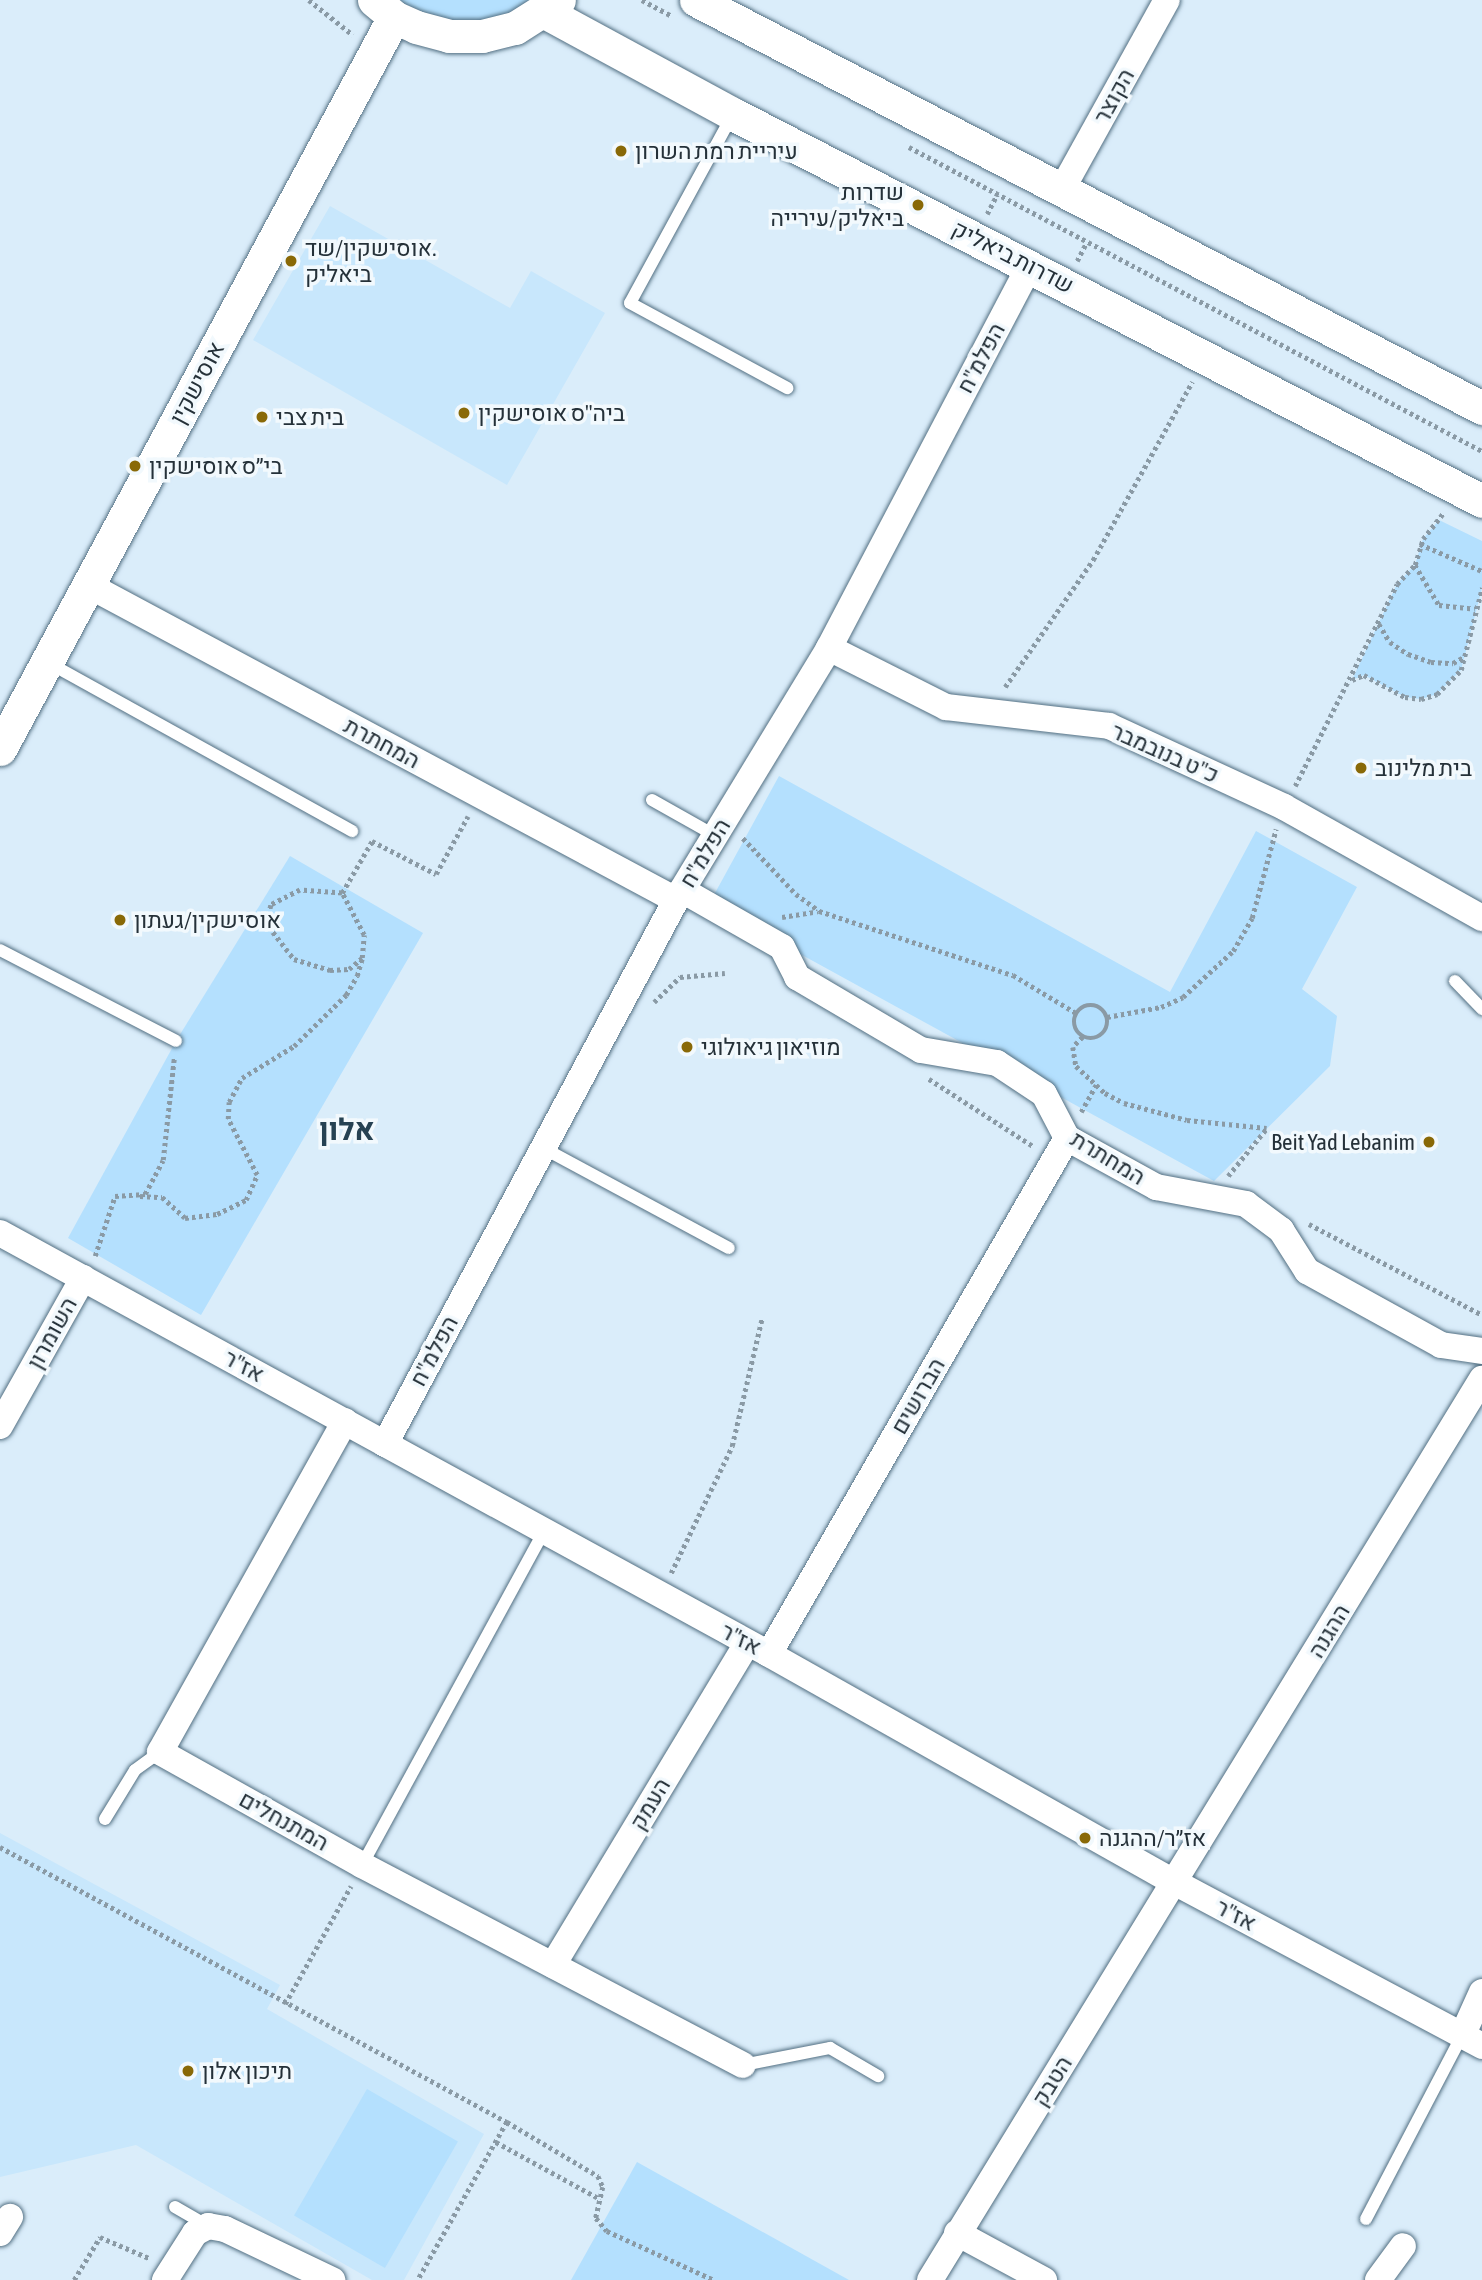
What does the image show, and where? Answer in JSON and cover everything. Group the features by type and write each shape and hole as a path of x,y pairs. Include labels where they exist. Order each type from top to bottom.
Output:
{"street":[{"name":"הקוצר","path":"1060,191 1167,0"},
{"path":"384,8 449,36 482,36 515,28 552,6"},
{"name":"שדרות ביאליק","path":"552,6 733,114 1469,494"},
{"name":"אוסישקין","path":"0,749 8,714 47,662 372,57 384,8"},
{"path":"687,10 1011,166 1482,408"},
{"name":"הפלמ\"ח","path":"385,1444 679,895 829,648 1030,265"},
{"name":"המחתרת","path":"88,585 479,795 782,947 797,977 921,1050 997,1063 1044,1094 1061,1149 1156,1187 1246,1205 1281,1230 1307,1271 1441,1345 1482,1351"},
{"name":"כ\"ט בנובמבר","path":"829,648 946,707 1109,726 1284,807 1482,918"},
{"name":"הברושים","path":"758,1649 1061,1149"},
{"name":"אז\"ר","path":"0,1233 758,1649 1176,1883 1472,2040"},
{"name":"השומרון","path":"0,1426 85,1279"},
{"name":"ההגנה","path":"1176,1883 1482,1379"},
{"path":"160,1752 345,1421"},
{"name":"העמק","path":"553,1965 758,1649"},
{"name":"המתנחלים","path":"160,1752 362,1865 743,2065"},
{"name":"הטבק","path":"930,2280 1176,1883"},
{"path":"1472,2040 1482,1992"},
{"path":"169,2274 194,2233 208,2226 225,2229 332,2280"},
{"path":"957,2233 1044,2280"},
{"path":"1378,2280 1403,2246"}],"lane":[{"path":"733,114 630,303 787,388"},
{"path":"47,662 352,831"},
{"path":"652,800 718,829"},
{"path":"0,950 176,1041"},
{"path":"1455,981 1482,1009"},
{"path":"543,1148 729,1248"},
{"path":"362,1865 544,1531"},
{"path":"105,1819 135,1770 160,1752"},
{"path":"1366,2219 1472,2040"},
{"path":"743,2065 830,2048 878,2076"},
{"path":"175,2207 208,2226"}],"path":[{"path":"309,0 372,57"},
{"path":"642,0 687,10"},
{"path":"899,141 1482,452"},
{"path":"975,237 1011,166"},
{"path":"989,711 1093,560 1206,356"},
{"path":"1107,1017 1161,1006 1183,997 1233,951 1252,918 1284,807 1352,680 1397,584 1415,565 1420,544 1469,494"},
{"path":"1420,544 1482,571"},
{"path":"1415,565 1439,605 1475,609"},
{"path":"1352,680 1363,675 1405,697 1421,699 1450,683 1465,657 1482,588"},
{"path":"1379,624 1390,642 1408,654 1431,662 1452,663 1465,657"},
{"path":"342,893 372,841 436,874 479,795"},
{"path":"718,829 819,911 1013,975 1076,1013 1097,1006 1107,1017"},
{"path":"342,893 314,888 283,896 271,905 268,919 272,932 294,959 308,965 349,969 362,958"},
{"path":"85,1279 115,1196 162,1197 186,1219 217,1214 246,1200 257,1175 228,1119 229,1102 251,1069 294,1045 346,995 362,958 364,935 342,893"},
{"path":"622,1000 648,1012 662,990 680,978 725,973"},
{"path":"1076,1013 1075,1028 1083,1037"},
{"path":"1107,1017 1102,1035 1083,1037 1073,1047 1076,1066 1105,1093 1124,1103 1187,1120 1267,1128"},
{"path":"141,1196 163,1160 176,1041"},
{"path":"921,1050 922,1075 1061,1149"},
{"path":"1357,1249 1482,1315"},
{"path":"659,1595 732,1446 762,1318"},
{"path":"0,1847 285,2004 507,2122 598,2176 603,2187 596,2218 607,2231 714,2280"},
{"path":"285,2004 362,1865"},
{"path":"418,2280 507,2122"},
{"path":"496,2142 600,2199"},
{"path":"74,2280 100,2237 169,2274"}],"shaded area":[{"path":"374,0 559,0 482,36"},
{"name":"ביה\"ס אוסישקין","path":"330,206 510,308 531,271 605,313 507,485 253,340"},
{"path":"1439,520 1482,541 1482,588 1461,670 1437,694 1421,699 1405,697 1364,675 1352,680 1397,584 1415,565 1423,539"},
{"path":"779,776 1170,992 1256,831 1357,887 1302,989 1337,1016 1330,1066 1214,1181 709,904"},
{"path":"290,856 423,933 201,1315 68,1238 176,1041"},
{"name":"תיכון אלון","path":"0,1833 280,1985 267,2009 484,2134 404,2280 372,2280 136,2145 0,2177"},
{"path":"367,2089 458,2142 385,2268 294,2215"},
{"path":"637,2162 849,2280 571,2280"}],"place":[{"name":"עיריית רמת השרון","path":"621,151"},
{"name":"שדרות ביאליק/עירייה","path":"918,205"},
{"name":"אוסישקין/שד. ביאליק","path":"291,261"},
{"name":"ביה\"ס אוסישקין","path":"464,413"},
{"name":"בית צבי","path":"262,417"},
{"name":"בי״ס אוסישקין","path":"135,466"},
{"name":"בית מלינוב","path":"1361,768"},
{"name":"אוסישקין/געתון","path":"120,920"},
{"name":"מוזיאון גיאולוגי","path":"687,1047"},
{"name":"Beit Yad Lebanim","path":"1429,1142"},
{"name":"אז״ר/ההגנה","path":"1085,1838"},
{"name":"תיכון אלון","path":"188,2071"}],"district":[{"name":"אלון","path":"347,1129"}]}
